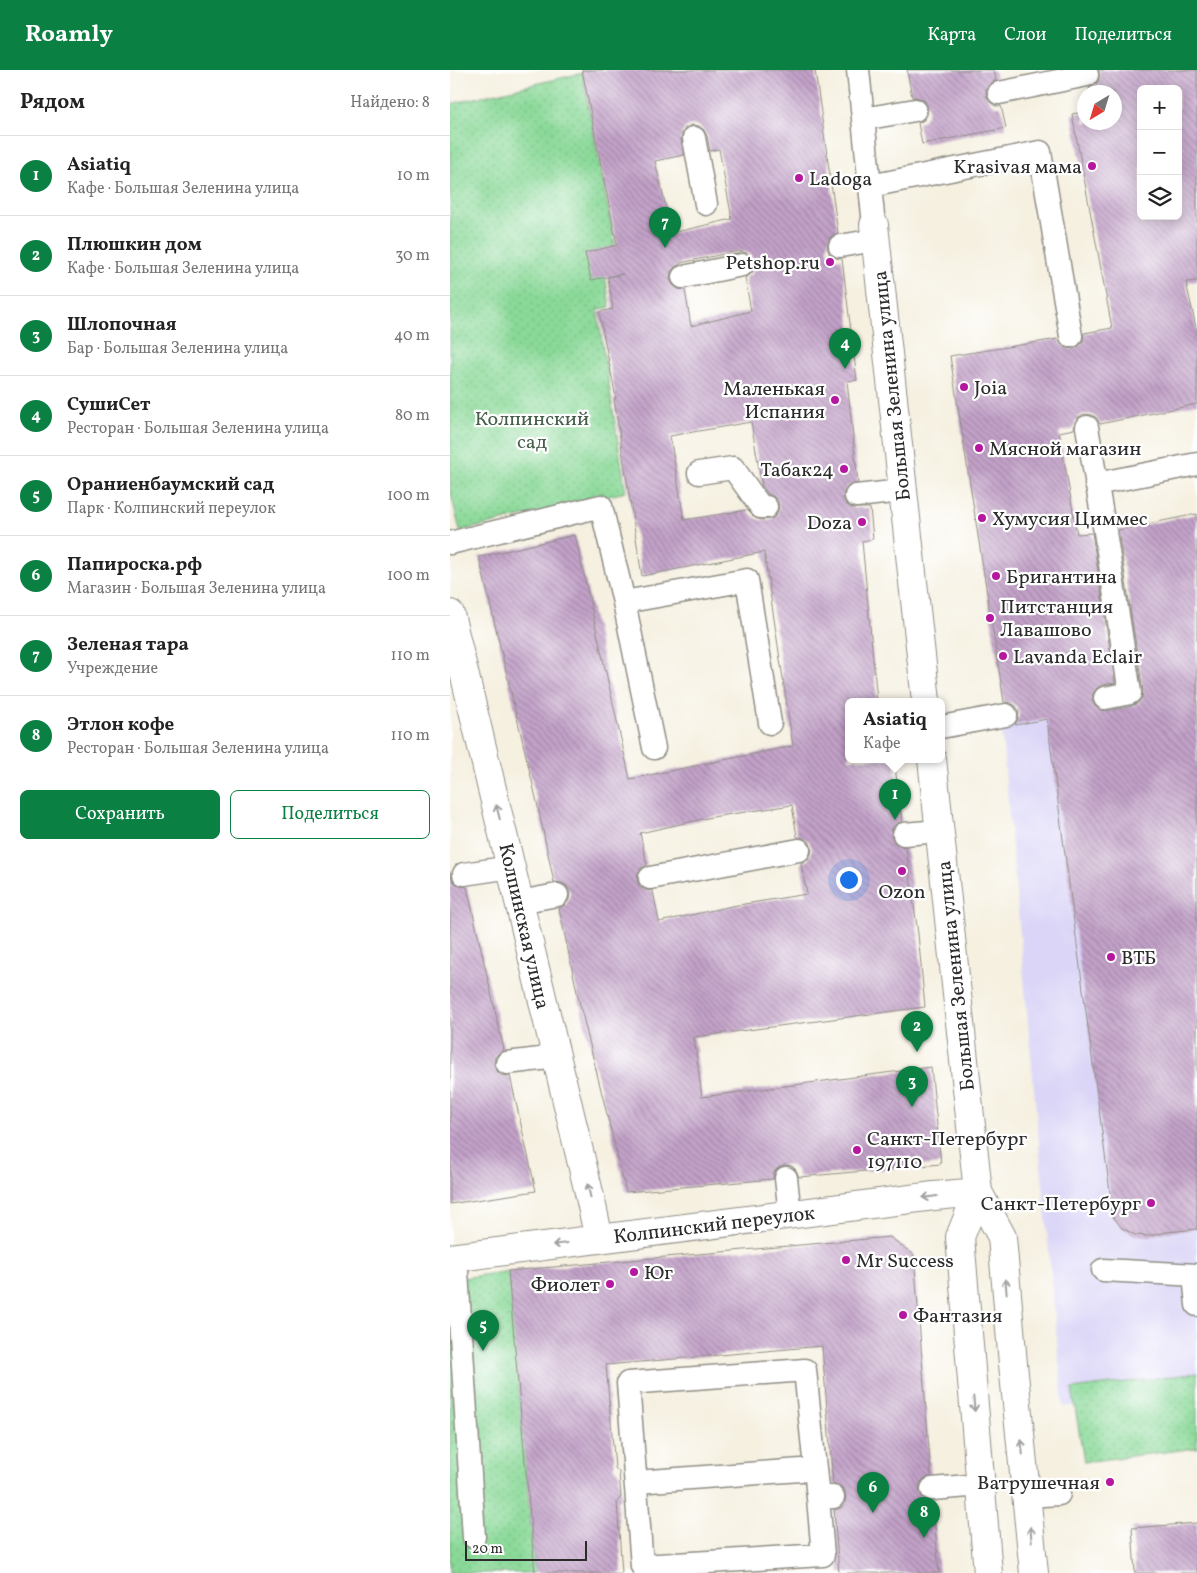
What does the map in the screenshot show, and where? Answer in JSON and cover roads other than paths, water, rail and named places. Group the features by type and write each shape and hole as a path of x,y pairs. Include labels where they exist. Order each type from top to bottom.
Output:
{"street":[{"name":"Большая Зеленина улица","path":"875,232 926,698"},
{"name":"Колпинская улица","path":"450,614 599,1239"},
{"name":"Большая Зеленина улица","path":"932,763 978,1192 1002,1237 1034,1573"},
{"name":"Большая Зеленина улица","path":"978,1192 960,1237 988,1573"},
{"name":"Колпинский переулок","path":"453,1258 934,1196 978,1192"}],"lane":[{"name":"Большая Зеленина улица","path":"858,70 875,232"},
{"path":"999,93 1087,75"},
{"path":"863,119 915,110"},
{"path":"694,138 706,204"},
{"path":"870,186 1040,152 1071,336"},
{"path":"840,246 875,232"},
{"path":"682,277 742,265"},
{"path":"1087,427 1106,532 1130,693 1105,698"},
{"path":"1096,484 1197,464"},
{"path":"699,473 733,468 761,507 766,506"},
{"path":"856,496 902,491"},
{"path":"450,544 601,506 624,602 654,748"},
{"path":"624,602 746,580 770,723"},
{"path":"945,726 1006,715"},
{"path":"904,834 939,831"},
{"path":"650,878 799,850"},
{"path":"464,874 511,867"},
{"path":"519,902 557,895"},
{"path":"507,1063 556,1057"},
{"path":"786,1178 790,1215"},
{"path":"453,1258 458,1414 474,1537"},
{"path":"1103,1270 1195,1275 1197,1305"},
{"path":"805,1370 815,1469 826,1498 823,1555 706,1567 642,1566 628,1383 805,1370"},
{"path":"636,1482 815,1469"},
{"path":"932,1489 981,1485"},
{"path":"1027,1496 1059,1494"}],"place":[{"name":"Krasivaя мама","path":"1092,166"},
{"name":"Ladoga","path":"799,178"},
{"name":"Зеленая тара","path":"665,248"},
{"name":"Petshop.ru","path":"830,262"},
{"name":"СушиСет","path":"845,369"},
{"name":"Joia","path":"964,387"},
{"name":"Маленькая Испания","path":"835,400"},
{"name":"Мясной магазин","path":"979,448"},
{"name":"Табак24","path":"844,469"},
{"name":"Хумусия Циммес","path":"982,518"},
{"name":"Doza","path":"862,522"},
{"name":"Бригантина","path":"996,576"},
{"name":"Питстанция Лавашово","path":"990,618"},
{"name":"Lavanda Eclair","path":"1003,656"},
{"name":"Asiatiq","path":"895,820"},
{"name":"Ozon","path":"902,871"},
{"name":"ВТБ","path":"1111,957"},
{"name":"Плюшкин дом","path":"917,1052"},
{"name":"Шлопочная","path":"912,1107"},
{"name":"Санкт-Петербург 197110","path":"857,1150"},
{"name":"Санкт-Петербург","path":"1151,1203"},
{"name":"Mr Success","path":"846,1260"},
{"name":"Юг","path":"634,1272"},
{"name":"Фиолет","path":"610,1284"},
{"name":"Фантазия","path":"903,1315"},
{"name":"Ораниенбаумский сад","path":"483,1351"},
{"name":"Ватрушечная","path":"1110,1482"},
{"name":"Папироска.рф","path":"873,1513"},
{"name":"Этлон кофе","path":"924,1538"}],"park label":[{"name":"Колпинский сад","path":"532,430"}]}
